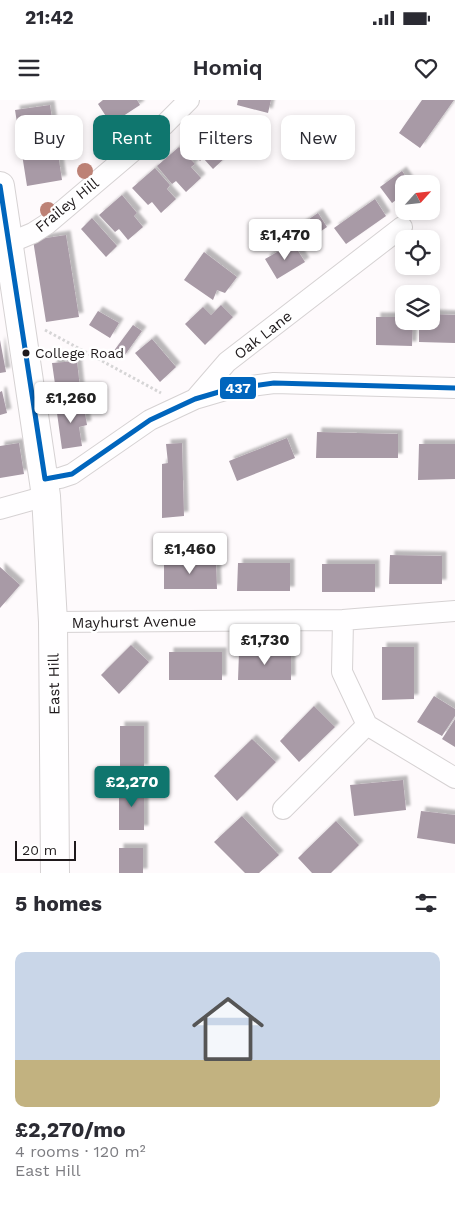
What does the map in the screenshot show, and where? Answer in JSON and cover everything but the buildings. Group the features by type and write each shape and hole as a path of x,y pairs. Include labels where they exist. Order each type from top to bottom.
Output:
{"street":[{"name":"Frailey Hill","path":"9,243 33,233 48,224 165,124 189,100"},
{"path":"0,186 45,487"},
{"name":"Oak Lane","path":"0,509 60,478 72,474 150,420 189,402 227,362 402,227"},
{"path":"189,402 229,389 274,383 455,388"},
{"name":"East Hill","path":"45,487 53,622 55,873"},
{"name":"Mayhurst Avenue","path":"53,622 343,620 455,611"},
{"path":"343,620 342,672 367,725 455,778"},
{"path":"283,810 367,725"}],"path":[{"path":"20,317 189,402"}],"transit line":[{"name":"437","path":"0,186 45,479"},
{"name":"437","path":"45,479 72,474 150,420 195,399 229,389 274,383 455,388"}],"place":[{"name":"College Road","path":"26,353"}]}
